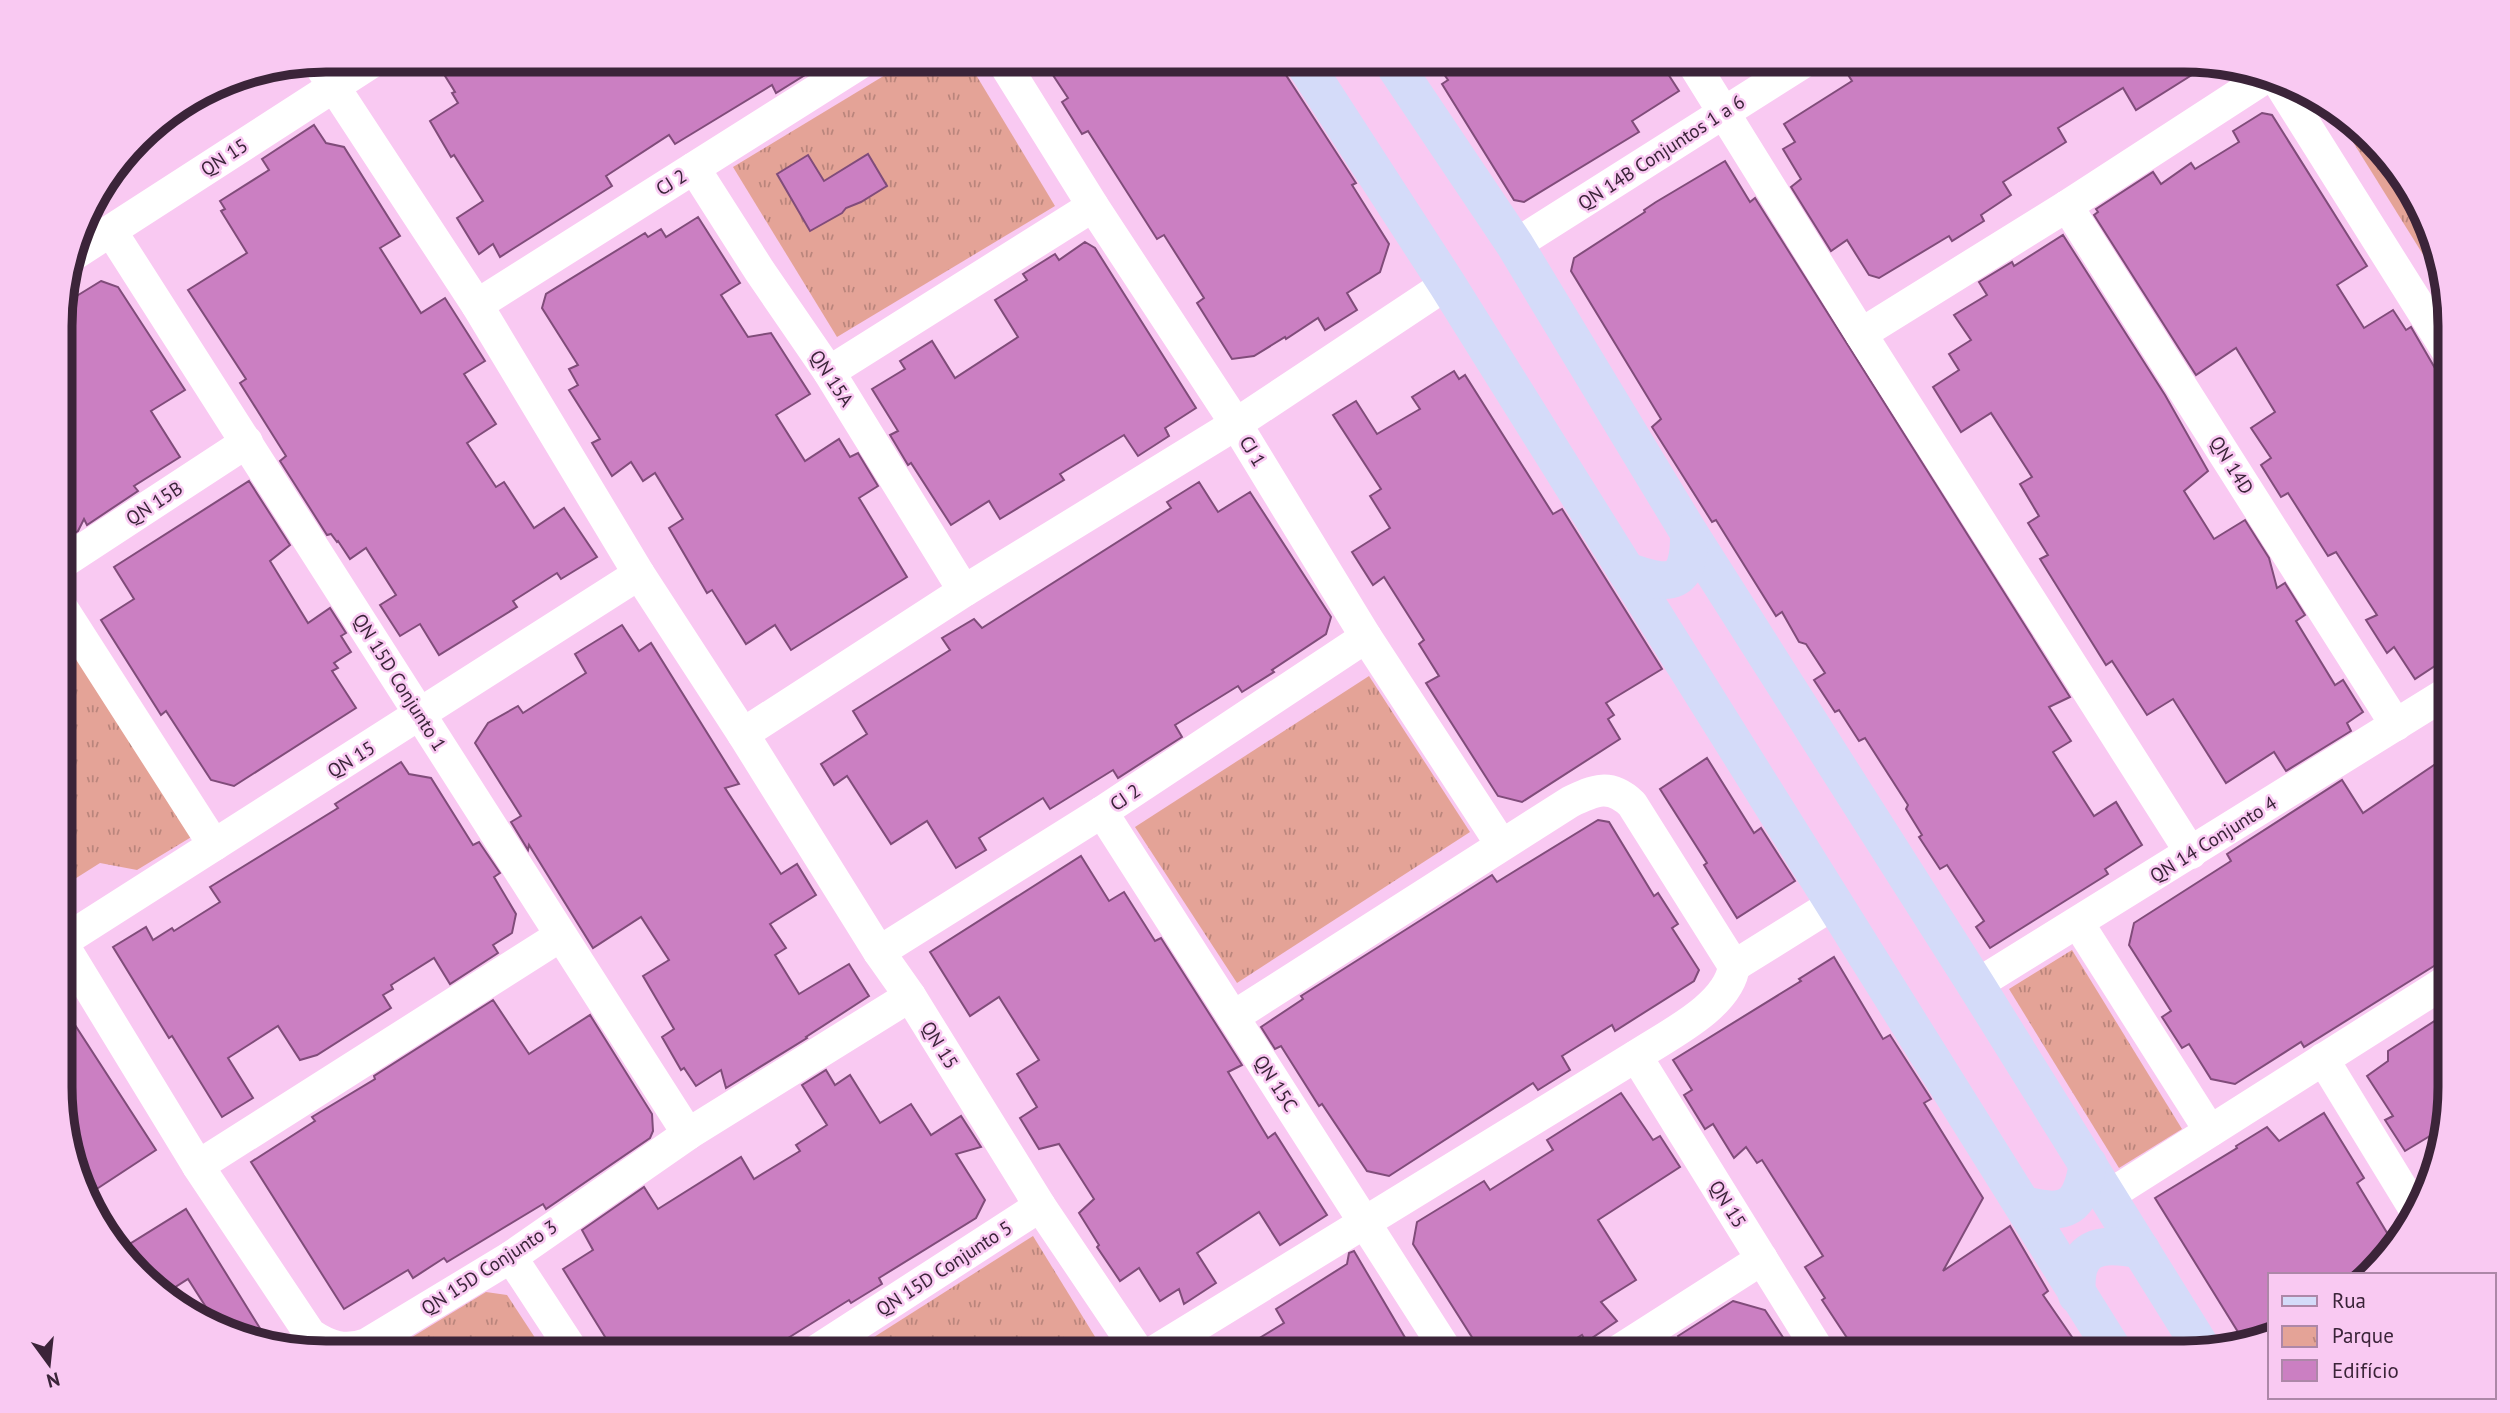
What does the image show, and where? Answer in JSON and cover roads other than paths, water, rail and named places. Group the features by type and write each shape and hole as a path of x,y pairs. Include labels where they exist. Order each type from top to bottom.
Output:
{"main road":[{"path":"1310,72 1447,284 2107,1341"},
{"path":"1399,72 1516,245 1689,533 1976,985 2197,1341"},
{"path":"1627,571 1654,581 1677,578 1685,569 1689,557 1689,533"},
{"path":"2023,1206 2051,1212 2065,1208 2077,1199 2084,1188 2088,1164"},
{"path":"2077,1295 2076,1275 2080,1261 2090,1252 2104,1246 2141,1250"}],"street":[{"name":"CJ 2","path":"477,305 846,72"},
{"name":"CJ 1","path":"1009,72 1093,206 1236,424 1366,637 1501,844"},
{"path":"1698,72 1861,334 2191,853"},
{"name":"QN 14B Conjuntos 1 a 6","path":"1516,245 1788,72"},
{"name":"QN 15","path":"84,248 325,74 477,305 639,574 879,952 911,996 1040,1206 1131,1341"},
{"path":"1861,334 2067,206 2258,82"},
{"path":"2285,92 2438,336"},
{"name":"QN 15A","path":"694,168 829,372 964,591"},
{"path":"829,372 1093,206"},
{"name":"QN 14D","path":"2067,206 2396,725"},
{"name":"QN 15D Conjunto 1","path":"111,231 688,1134"},
{"path":"743,734 964,591 1236,424 1447,284"},
{"name":"QN 15B","path":"72,557 247,442"},
{"name":"QN 15","path":"72,937 639,574"},
{"path":"72,624 214,845"},
{"name":"CJ 2","path":"879,952 1102,812 1366,637"},
{"name":"QN 14 Conjunto 4","path":"1976,985 2438,699"},
{"path":"1172,1341 1636,1056 1712,1005 1731,980 1734,965 1632,804 1620,793 1607,790 1589,793 1570,802 1233,1017"},
{"name":"QN 15C","path":"1102,812 1440,1341"},
{"path":"1734,965 1835,904"},
{"path":"2078,923 2210,1131"},
{"path":"198,1166 560,936"},
{"name":"QN 15D Conjunto 3","path":"72,959 198,1166 310,1334 321,1341"},
{"path":"2108,1196 2438,987"},
{"name":"QN 15D Conjunto 3","path":"372,1341 511,1257 688,1134 911,996"},
{"name":"QN 15","path":"1636,1056 1813,1341"},
{"path":"2323,1059 2411,1202"},
{"name":"QN 15D Conjunto 5","path":"832,1341 1040,1206"},
{"path":"511,1257 565,1341"},
{"path":"1634,1341 1762,1259"}]}
